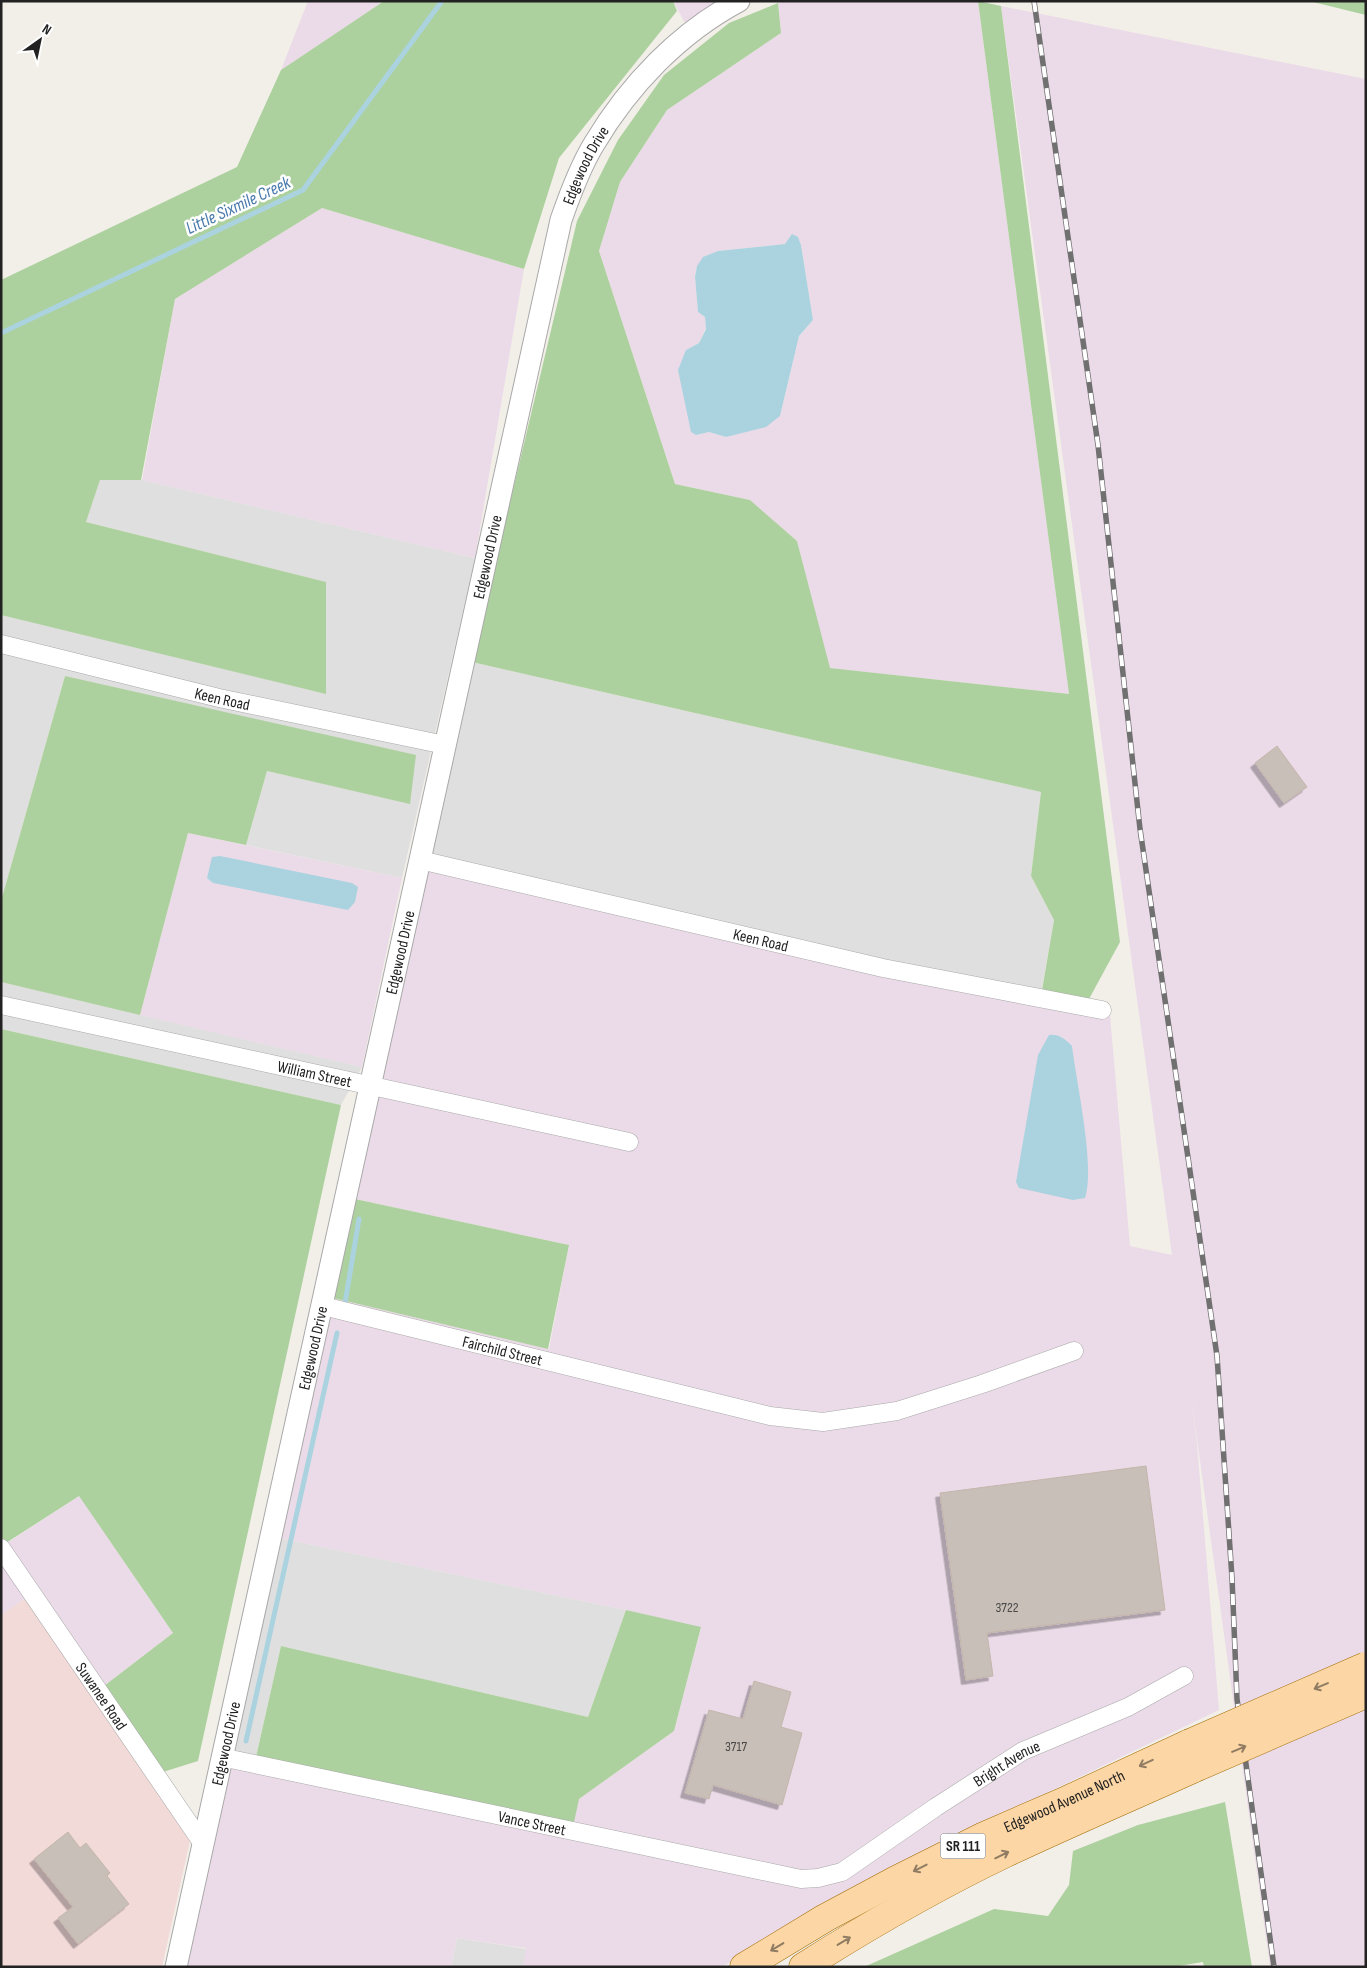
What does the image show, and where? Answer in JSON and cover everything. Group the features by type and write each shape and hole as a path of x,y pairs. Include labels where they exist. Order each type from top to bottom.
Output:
{"main road":[{"name":"Edgewood Avenue North","path":"803,1967 842,1942 921,1897 1366,1666"},
{"name":"Edgewood Avenue North","path":"744,1967 825,1918 894,1881 984,1836 1066,1800 1366,1694"}],"street":[{"name":"Edgewood Drive","path":"176,1967 561,220 573,186 594,144 622,101 651,68 684,38 722,10 739,1"},
{"name":"Keen Road","path":"1,644 219,698 445,744"},
{"name":"Keen Road","path":"420,860 883,968 1102,1010"},
{"name":"William Street","path":"1,1005 629,1142"},
{"name":"Fairchild Street","path":"323,1306 770,1416 824,1422 897,1411 982,1384 1074,1351"},
{"name":"Suwanee Road","path":"1,1548 203,1844"},
{"name":"Bright Avenue","path":"842,1872 936,1807 1023,1751 1128,1707 1184,1676"},
{"name":"Vance Street","path":"221,1757 800,1879 818,1878 842,1872"}],"shaded area":[{"path":"308,1 384,1 281,70"},
{"path":"673,1 718,1 685,23"},
{"path":"785,1 978,1 1069,694 829,668 797,541 750,500 675,484 599,251 620,182 667,110 781,33 778,3","holes":["798,237 801,245 813,320 799,336 780,416 726,437 709,432 696,435 686,350 699,343 706,328 705,317 698,312 695,277 697,266 718,251 785,244"]},
{"path":"1001,6 1366,79 1366,1967 1270,1967 1191,1396 1197,1444 1219,1710 926,1851 722,1967 523,1967 526,1948 457,1938 451,1967 182,1967 232,1751 256,1757 579,1799 674,1731 701,1628 626,1610 279,1538 333,1298 549,1349 569,1245 355,1199 425,869 1039,1005 1042,990 1109,1003 1130,1246 1172,1255"},
{"path":"322,208 524,269 475,558 142,480 175,299"},
{"path":"100,480 142,480 475,558 402,878 246,845 267,771 410,803 65,676 1,901 1,615 326,693 325,582 86,522"},
{"path":"472,662 1041,792 1031,876 1054,920 1039,1005 425,869"},
{"path":"188,833 402,878 362,1067 140,1015"},
{"path":"1,982 362,1067 341,1105 1,1029"},
{"path":"79,1496 173,1633 104,1686 37,1590 1,1615 1,1536 7,1543"},
{"path":"279,1538 626,1610 588,1717 281,1646 256,1757 232,1751"},
{"path":"37,1590 195,1818 162,1967 1,1967 1,1615"},
{"path":"457,1938 527,1949 523,1967 451,1967"}],"green space":[{"path":"384,1 673,1 677,11 559,158 524,269 322,208 175,299 141,480 100,480 86,522 326,582 326,694 1,615 1,280 237,167 281,70"},
{"path":"978,1 1001,6 1120,942 1089,999 1042,990 1054,920 1031,876 1041,792 472,662 577,221 618,140 664,75 729,23 778,3 781,33 667,110 620,182 599,251 675,484 750,500 797,541 830,668 1069,694"},
{"path":"1309,1 1366,1 1366,15"},
{"path":"65,676 416,755 410,804 267,771 246,845 188,833 140,1015 1,982 1,901"},
{"path":"1,1029 341,1105 198,1761 163,1772 104,1686 173,1633 79,1496 6,1543 1,1536"},
{"path":"355,1199 569,1245 548,1349 333,1298"},
{"path":"626,1610 701,1627 674,1731 579,1799 573,1827 256,1757 281,1646 588,1717"},
{"path":"1225,1802 1252,1967 1204,1967 1203,1962 1173,1967 864,1967 994,1909 1048,1916 1069,1885 1073,1851 1138,1825"}],"water":[{"path":"792,234 798,237 801,245 813,320 799,336 780,416 766,427 726,437 709,432 696,435 691,432 678,370 686,350 699,343 706,329 705,317 698,312 695,277 697,266 703,257 718,251 785,244"},
{"path":"220,856 352,883 358,887 355,902 348,910 213,883 207,878 212,857"},
{"path":"1049,1035 1056,1035 1072,1046 1087,1147 1088,1185 1085,1198 1073,1200 1019,1188 1016,1182 1038,1055"}],"building":[{"path":"1277,746 1307,787 1284,803 1255,763"},
{"path":"1146,1466 1165,1610 987,1633 993,1676 966,1680 940,1493"},
{"path":"754,1681 791,1692 781,1727 802,1733 782,1805 713,1785 709,1799 685,1793 709,1710 743,1719"},
{"path":"68,1832 80,1848 86,1843 110,1873 107,1876 129,1904 78,1944 58,1918 73,1907 34,1859"}],"waterway":[{"name":"Little Sixmile Creek","path":"1,333 303,190 442,1"},
{"path":"345,1303 359,1219"},
{"path":"246,1741 337,1333"}],"railway":[{"path":"1034,1 1098,445 1140,829 1217,1356 1232,1578 1237,1699 1274,1967"}]}
